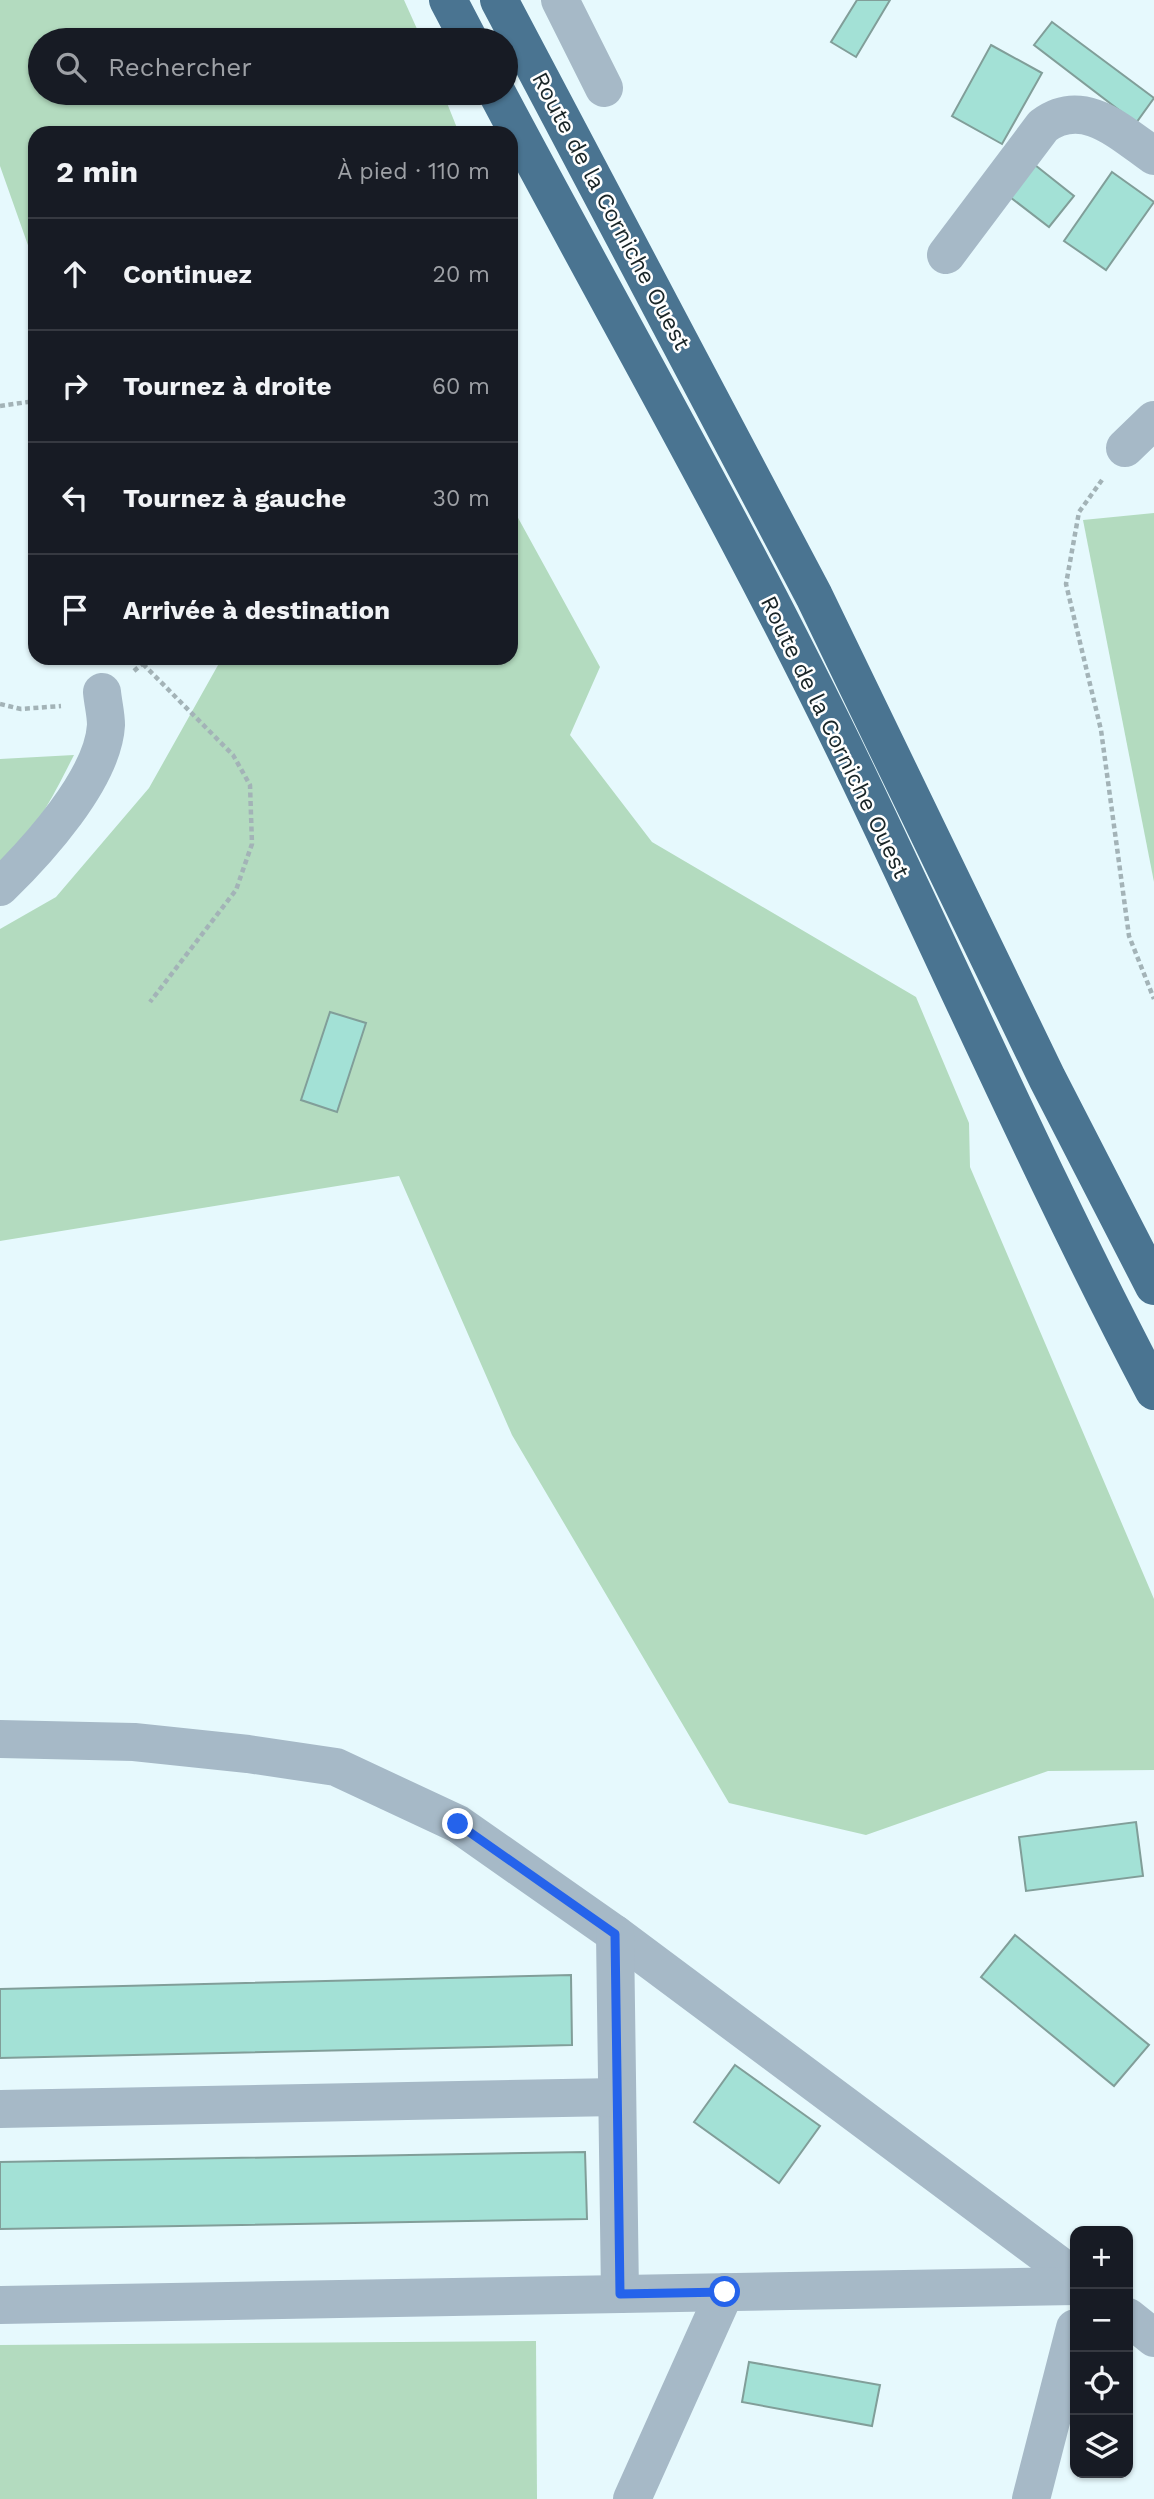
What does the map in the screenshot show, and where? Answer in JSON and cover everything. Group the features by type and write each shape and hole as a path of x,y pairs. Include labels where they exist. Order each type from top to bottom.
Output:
{"highway":[{"path":"448,0 463,28"},
{"name":"Route de la Corniche Ouest","path":"499,0 514,28"},
{"name":"Route de la Corniche Ouest","path":"518,36 814,596 1047,1078 1154,1286"},
{"name":"Route de la Corniche Ouest","path":"504,105 515,126"},
{"name":"Route de la Corniche Ouest","path":"518,131 650,373 854,769 1019,1122 1154,1391"}],"street":[{"path":"560,0 604,88"},
{"path":"946,255 1043,126 1058,115 1083,113 1118,130 1154,156"},
{"path":"1125,448 1154,420"},
{"path":"0,887 55,828 89,773 106,726 102,692"},
{"path":"0,1739 134,1742 336,1767 458,1824 615,1934 1070,2273"},
{"path":"615,1934 620,2294"},
{"path":"0,2109 617,2096"},
{"path":"0,2305 1070,2286"},
{"path":"632,2499 725,2292"},
{"path":"1133,2321 1154,2338"},
{"path":"1031,2499 1070,2347"}],"path":[{"path":"0,407 28,402"},
{"path":"1125,448 1079,512 1066,584 1101,730 1129,936 1154,999"},
{"path":"143,665 233,755 250,785 252,844 236,890 150,1002"}],"green space":[{"path":"0,0 404,0 417,28 28,28 28,105 448,105 456,126 28,126 28,245 0,166"},
{"path":"1154,513 1154,882 1083,520"},
{"path":"518,518 600,667 570,735 652,842 916,997 969,1123 970,1167 1154,1599 1154,1770 1048,1771 866,1835 729,1803 512,1435 399,1176 0,1241 0,929 56,897 149,788 218,665 518,665"},
{"path":"74,755 33,827 0,862 0,759"},
{"path":"536,2341 537,2499 0,2499 0,2345"}],"building":[{"path":"857,0 890,0 856,57 831,42"},
{"path":"1052,22 1154,98 1136,123 1034,45"},
{"path":"991,45 1042,73 1002,144 952,116"},
{"path":"1035,165 1074,196 1049,227 1010,197"},
{"path":"1112,172 1154,202 1106,270 1064,241"},
{"path":"330,1012 366,1023 337,1112 301,1100"},
{"path":"1136,1822 1143,1876 1026,1891 1019,1837"},
{"path":"1015,1935 1149,2045 1114,2086 981,1977"},
{"path":"571,1975 572,2045 0,2058 0,1989"},
{"path":"735,2065 820,2126 779,2183 694,2122"},
{"path":"585,2152 587,2219 0,2229 0,2162"},
{"path":"749,2362 880,2385 872,2426 742,2402"}],"route":[{"path":"458,1824 615,1934 620,2294 725,2292"}]}
